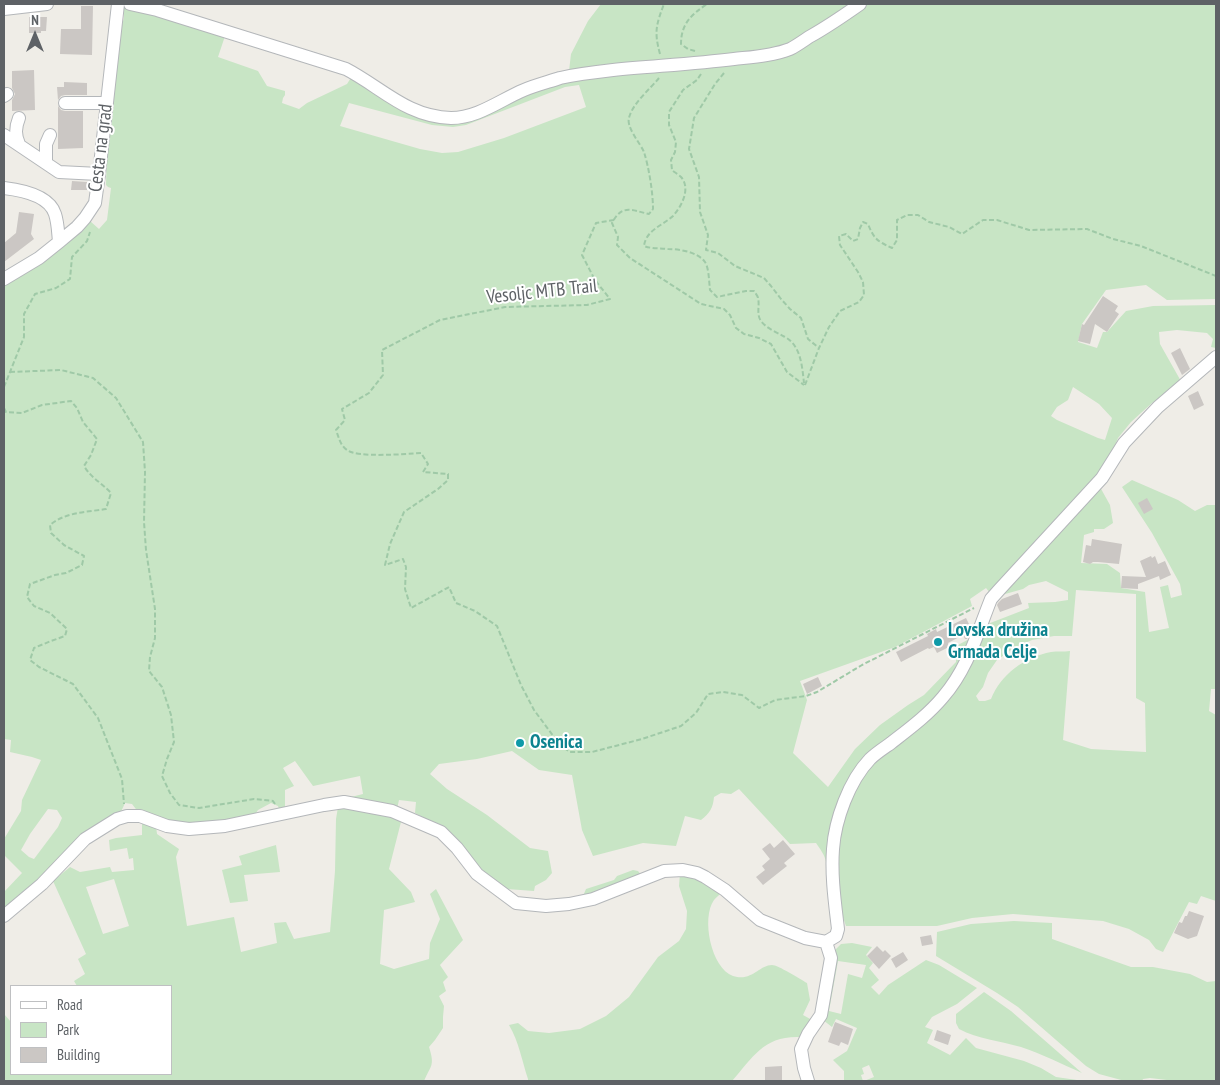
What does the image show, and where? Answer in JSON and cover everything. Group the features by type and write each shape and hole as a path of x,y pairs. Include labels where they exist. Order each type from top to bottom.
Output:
{"street":[{"path":"4,9 48,4"},
{"name":"Cesta na grad","path":"4,279 40,258 59,242 85,218 94,203 118,4"},
{"path":"130,4 157,10 346,68 401,104 426,115 451,118 476,114 523,91 563,78 604,71 767,55 791,48 832,24 860,4"},
{"path":"157,10 171,4"},
{"path":"65,103 106,103"},
{"path":"18,118 16,136 18,144"},
{"path":"4,135 59,172 99,174"},
{"path":"46,163 46,144 50,135"},
{"path":"4,188 33,194 44,200 55,211 59,242"},
{"path":"4,916 42,884 85,839 125,816 140,816 167,826 189,828 225,826 324,804 344,802 392,811 441,832 457,848 477,874 516,903 546,906 569,904 593,899 664,872 683,870 705,877 725,890 760,920 805,938 826,942 836,936 838,929 833,849 839,818 857,776 870,759 929,711 944,696 965,666 991,599 998,590 1102,478 1124,443 1158,407 1216,357"},
{"path":"808,1081 801,1049 808,1034 821,1015 831,958 826,942"}],"path":[{"path":"664,4 656,25 657,44 660,54 670,65 633,107 628,119 629,126 643,152 653,196 653,209 649,214 627,209 617,214 612,223 618,237 617,245 630,258 701,304 724,309 730,315 736,328 744,334 771,344 787,372 805,385"},
{"path":"708,4 696,11 685,22 681,44 688,49 702,52 710,62 697,80 683,90 669,112 669,125 676,142 676,152 671,160 672,170 682,178 686,190 682,203 672,216 645,239 644,246 651,249 692,252 705,262 710,290 717,297 754,291 758,297 760,320 772,331 786,337 794,344 799,354 805,385"},
{"path":"734,59 715,84 694,118 689,149 699,177 700,212 708,235 706,250 718,253 736,266 764,278 780,299 801,318 808,339 819,348"},
{"path":"805,385 829,327 840,311 859,302 864,295 863,282 840,245 839,236 846,234 854,241 858,238 863,222 868,224 879,242 892,248 897,240 897,220 907,215 918,215 929,222 962,234 983,220 997,220 1029,230 1087,229 1141,246 1216,276"},
{"name":"Vesoljc MTB Trail","path":"614,220 596,223 582,255 594,280 610,299 587,305 505,307 440,320 382,350 383,375 369,392 342,409 345,420 336,430 340,442 348,451 359,454 421,453 428,464 423,472 448,474 448,480 438,489 404,512 390,544 385,565 403,559 406,567 405,589 411,608 449,587 456,603 476,611 497,626 521,685 534,710 560,745 570,752 592,752 642,739 681,726 696,713 708,694 723,692 742,695 759,708 775,700 806,696 817,692 862,665 991,599"},
{"path":"4,387 24,337 24,314 34,294 56,288 70,279 72,257 87,241 90,232"},
{"path":"10,372 61,370 93,378 116,398 143,442 146,550 155,609 155,638 150,657 149,671 162,687 171,715 174,742 162,776 170,793 179,804 199,808 254,799 273,801 279,815"},
{"path":"4,408 6,412 22,413 42,405 71,401 78,408 83,422 98,439 84,466 90,475 104,485 111,493 106,508 74,514 56,520 50,525 51,533 64,545 84,556 82,565 66,573 30,584 27,597 34,606 50,614 67,629 65,636 34,648 30,660 73,684 98,718 122,779 125,816"}],"green space":[{"path":"601,4 852,4 797,41 775,49 569,71 571,54 588,21"},
{"path":"866,4 1216,4 1216,299 1167,300 1146,285 1106,290 1082,324 1078,342 1097,348 1103,332 1107,332 1126,311 1153,306 1216,305 1216,348 1211,347 1213,339 1207,333 1177,330 1159,332 1160,344 1182,383 1152,403 1131,422 1118,438 1113,451 1096,477 990,593 986,588 970,599 972,606 895,647 800,681 807,700 793,753 828,787 855,749 880,725 924,695 956,662 956,646 975,636 942,694 856,773 828,879 825,859 816,843 790,844 739,789 731,794 721,793 714,797 710,810 701,820 685,816 676,846 643,843 593,856 582,830 572,775 539,770 512,751 477,759 439,764 430,774 447,789 487,815 530,848 548,851 552,873 546,880 535,886 534,891 507,889 481,872 432,822 415,813 416,802 399,800 397,809 350,800 351,797 363,794 360,776 313,786 295,761 283,768 294,786 285,790 285,810 280,812 278,806 271,803 258,810 254,816 192,826 139,813 132,804 125,803 120,814 4,914 4,892 22,873 4,855 4,839 21,811 22,800 41,760 10,752 11,740 4,739 4,285 90,221 99,229 107,220 111,188 106,185 107,148 119,35 124,18 124,7 225,36 218,57 258,71 267,86 285,91 282,103 299,109 307,103 347,84 352,76 446,122 546,86 580,79 765,60","holes":["579,85 586,107 504,138 458,152 442,153 420,149 340,126 349,103 432,125 453,127 466,125 565,87","1073,387 1099,404 1112,418 1105,440 1051,416 1057,407 1068,400","48,809 57,810 62,818 58,827 34,859 21,850"]},
{"path":"1132,480 1178,500 1195,511 1207,505 1216,505 1216,689 1211,689 1209,711 1216,715 1216,901 1201,896 1197,904 1189,902 1163,952 1156,949 1149,940 1129,929 1103,921 1013,914 972,918 937,926 846,926 839,906 836,875 843,818 865,772 889,748 934,713 985,625 1029,608 1028,603 1068,600 1068,592 1046,581 998,596 1100,487 1110,505 1113,523 1104,529 1094,529 1094,532 1084,535 1081,563 1107,564 1120,573 1121,588 1145,592 1149,632 1169,628 1160,587 1168,585 1171,598 1182,595 1180,584 1152,533 1122,487","holes":["1076,590 1136,594 1136,698 1145,703 1146,752 1091,749 1063,740 1070,651 1041,654 1023,662 1001,682 991,699 979,701 976,696 983,687 988,673 997,660 1014,648 1032,640 1054,636 1072,636"]},
{"path":"338,807 402,818 389,869 411,892 415,902 384,910 380,964 394,969 429,959 430,943 440,919 430,894 436,889 463,940 440,965 448,977 443,982 446,991 439,996 444,1006 443,1028 429,1047 432,1062 424,1081 4,1081 4,1014 10,1021 10,1075 172,1075 172,985 76,985 74,981 85,974 78,959 86,954 53,881 70,867 80,872 110,867 112,872 134,870 133,858 129,859 127,848 110,851 109,840 142,835 142,821 156,826 157,834 179,849 176,857 187,926 234,917 241,952 277,943 274,923 286,922 294,939 330,932","holes":["114,879 129,926 103,934 86,887"]},
{"path":"276,845 280,872 244,875 248,901 230,903 222,870 242,865 239,856"},
{"path":"633,870 638,871 642,876 583,896 586,889 614,880 617,876"},
{"path":"680,873 691,875 722,892 714,900 710,908 708,930 714,953 725,971 733,976 745,977 772,965 789,972 807,983 810,1000 803,1015 812,1020 799,1037 777,1040 760,1050 732,1081 528,1081 518,1045 509,1025 518,1023 528,1031 549,1033 580,1029 606,1016 629,997 658,957 679,941 686,929 687,911 679,886"},
{"path":"1014,921 1052,923 1052,939 1131,967 1153,967 1190,974 1207,982 1216,981 1216,1081 1175,1081 1150,1078 1143,1079 1142,1081 1125,1081 1099,1074 1086,1066 1018,1007 936,956 937,932 971,924"},
{"path":"852,943 872,947 866,955 873,963 869,968 879,980 871,987 879,995 888,985 926,960 939,965 977,988 957,1004 932,1017 925,1027 933,1030 927,1043 950,1055 966,1038 976,1048 1024,1061 1056,1077 1084,1081 864,1081 874,1077 869,1065 862,1068 864,1074 861,1075 863,1081 844,1081 844,1071 833,1060 847,1051 857,1028 836,1019 832,1027 823,1020 835,950 841,944","holes":["838,961 866,965 862,978 848,974 841,1014 829,1011"]},
{"path":"984,992 1011,1011 1082,1073 1029,1050 981,1038 959,1029 956,1023 956,1014"}],"building":[{"path":"81,6 93,6 92,55 60,54 61,29 81,29"},
{"path":"29,17 47,17 46,31 29,33"},
{"path":"34,70 35,110 12,111 12,100 15,94 12,88 12,71"},
{"path":"64,82 87,83 87,95 65,95 61,96 58,100 57,87 64,87"},
{"path":"58,106 61,110 65,111 83,111 83,148 58,149"},
{"path":"72,181 87,182 87,190 71,190"},
{"path":"19,212 34,214 31,234 34,239 4,262 4,243 16,233"},
{"path":"1103,296 1118,306 1115,311 1119,314 1107,332 1095,324 1090,344 1078,341 1082,324 1084,325"},
{"path":"1180,348 1190,369 1182,375 1171,353"},
{"path":"1198,391 1204,405 1194,410 1188,396"},
{"path":"1147,498 1153,509 1144,514 1138,503"},
{"path":"1092,539 1122,544 1119,564 1093,562 1090,564 1083,562 1086,545 1091,546"},
{"path":"1151,556 1152,558 1155,556 1158,564 1165,561 1171,575 1160,580 1159,576 1138,584 1138,589 1121,588 1122,576 1146,577 1140,561"},
{"path":"1018,593 1022,604 1000,612 998,603 1002,599"},
{"path":"966,618 971,628 967,639 963,635 948,643 949,647 937,653 934,647 928,648 901,662 896,652 928,636 927,634 936,629 937,632"},
{"path":"818,677 822,686 807,694 803,684"},
{"path":"783,840 795,854 784,863 787,866 763,885 756,877 765,870 762,866 770,859 762,849 770,843 774,848"},
{"path":"1189,911 1204,916 1197,936 1188,939 1174,933 1179,922 1182,923"},
{"path":"931,935 933,944 922,946 920,937"},
{"path":"877,946 891,956 879,969 867,956"},
{"path":"903,952 908,960 896,968 891,959"},
{"path":"835,1022 853,1029 848,1045 841,1042 839,1046 828,1042"},
{"path":"937,1030 951,1035 948,1045 934,1040"},
{"path":"782,1066 782,1081 765,1081 765,1067"}],"place":[{"name":"Lovska družina Grmada Celje","path":"938,642"},
{"name":"Osenica","path":"520,743"}]}
